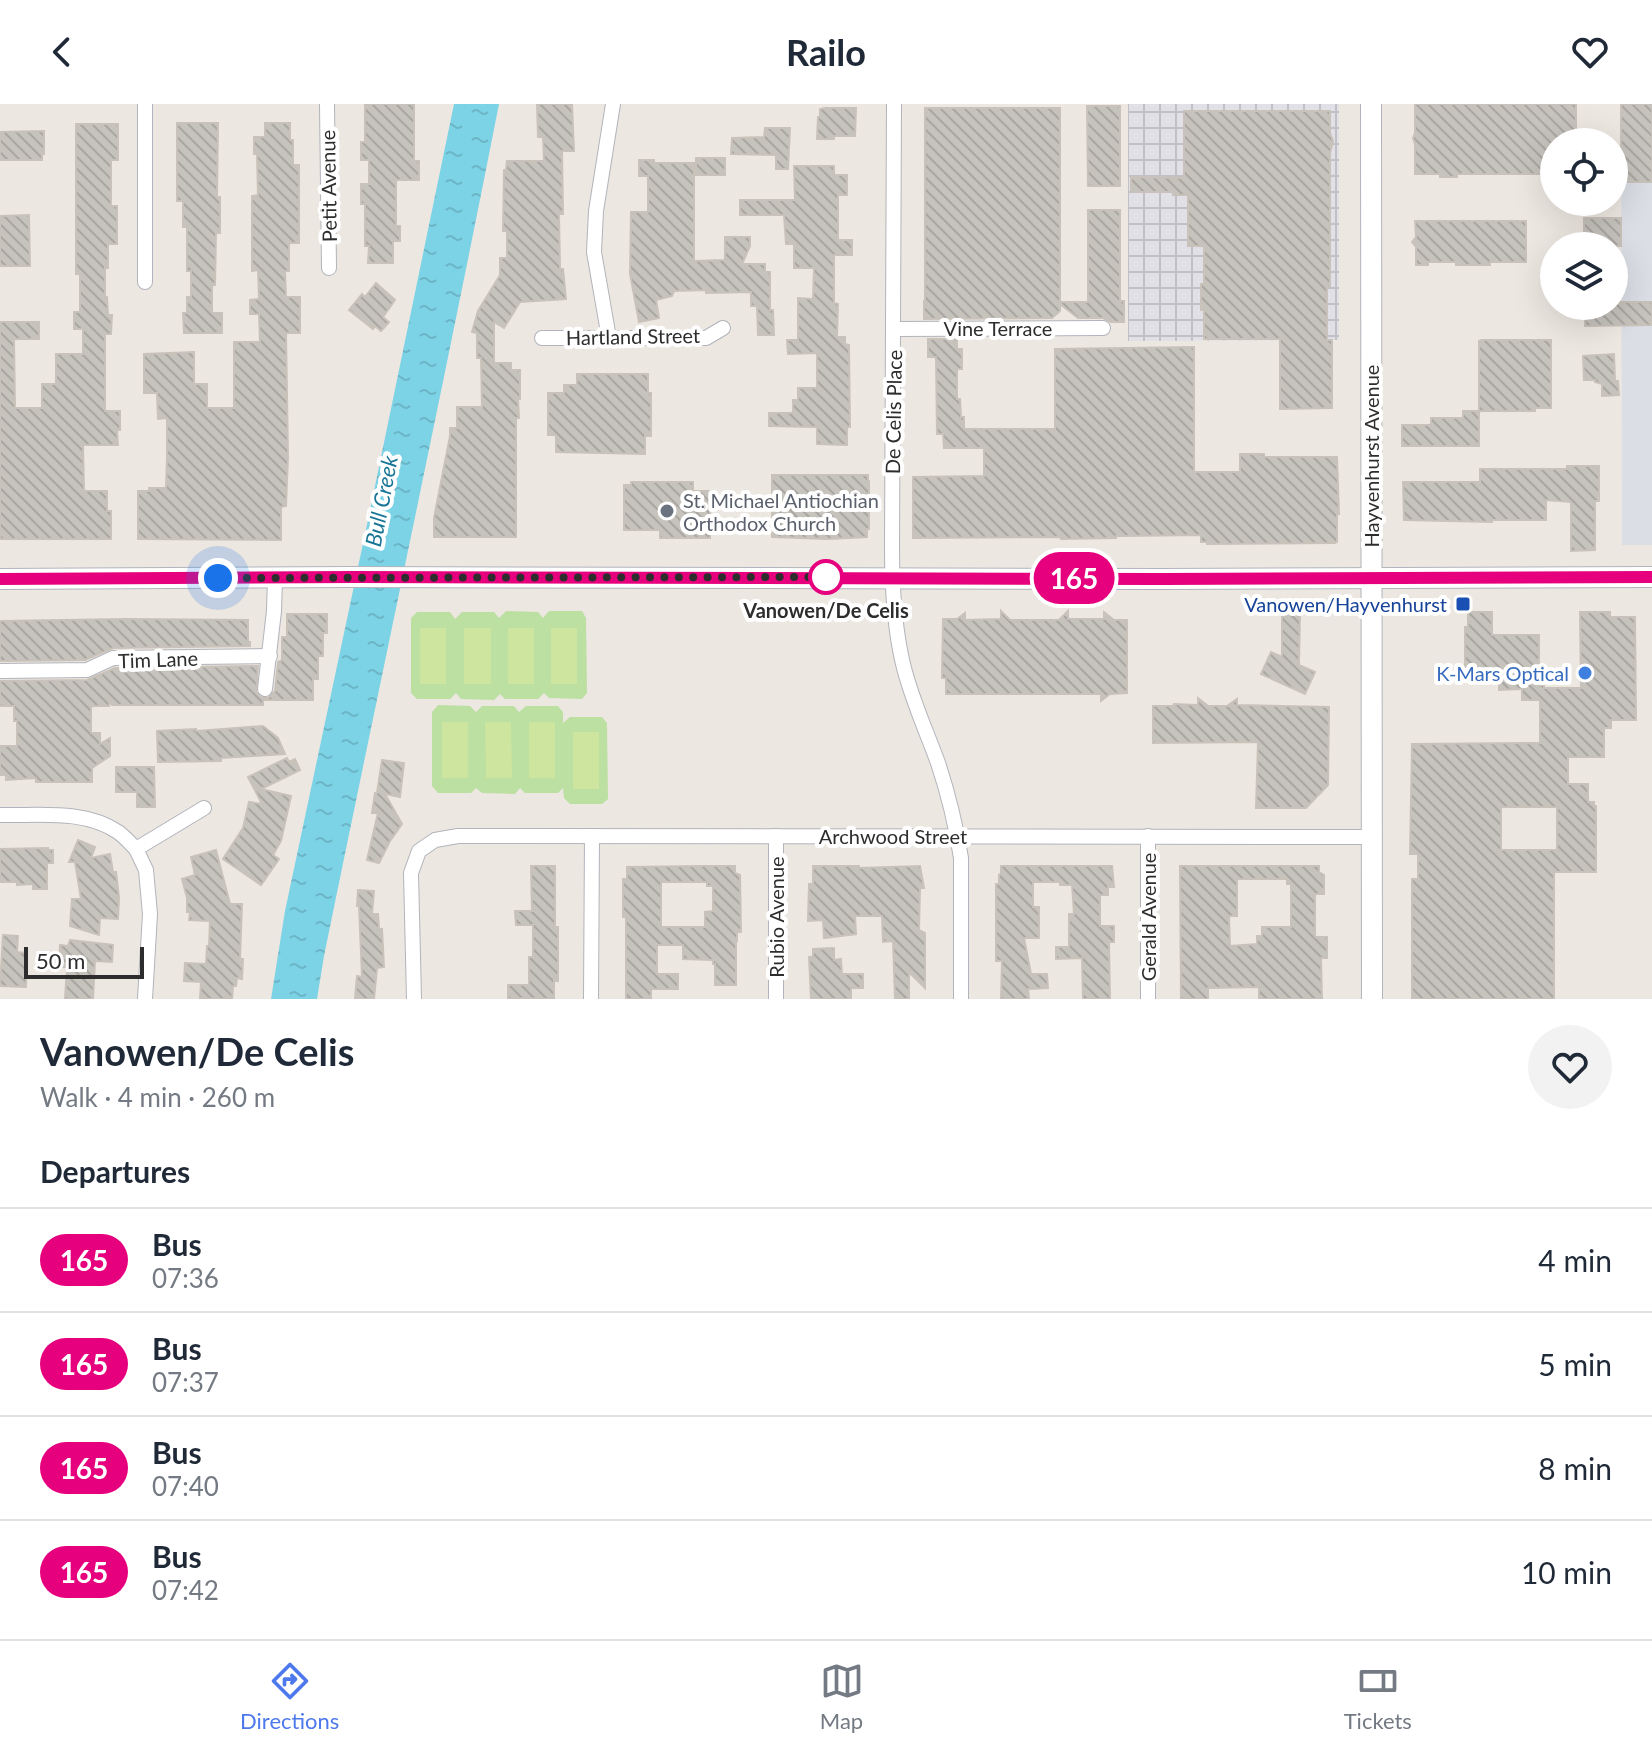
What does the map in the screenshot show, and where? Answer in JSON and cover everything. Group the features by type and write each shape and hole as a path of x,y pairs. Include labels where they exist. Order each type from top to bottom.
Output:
{"main road":[{"name":"Hayvenhurst Avenue","path":"1371,104 1372,999"},
{"path":"0,579 1652,577"}],"street":[{"path":"145,104 145,282"},
{"name":"Petit Avenue","path":"327,104 329,268"},
{"path":"609,338 594,252 596,211 613,104"},
{"name":"De Celis Place","path":"894,104 894,606 902,662 939,765 961,858 961,999"},
{"name":"Hartland Street","path":"542,338 706,338 723,328"},
{"name":"Vine Terrace","path":"894,329 1103,328"},
{"path":"265,689 275,578"},
{"name":"Tim Lane","path":"0,671 87,670 113,658 270,656"},
{"path":"136,849 204,808"},
{"path":"0,815 74,816 99,822 119,832 136,849 146,870 149,903 145,999"},
{"name":"Archwood Street","path":"414,999 411,873 419,851 435,840 458,836 1371,837"},
{"path":"591,999 592,836"},
{"name":"Rubio Avenue","path":"776,836 776,999"},
{"name":"Gerald Avenue","path":"1148,836 1148,999"}],"shaded area":[{"path":"1128,104 1339,104 1339,340 1128,341"},
{"path":"1621,104 1652,104 1652,545 1622,545 1621,320 1628,320 1628,232 1621,232 1621,216 1628,216 1628,128 1621,128"}],"green space":[{"path":"506,611 538,612 543,618 549,611 582,611 586,618 587,693 582,699 549,698 544,693 538,699 505,699 500,694 494,700 461,699 456,693 450,699 417,699 411,693 411,618 417,612 450,612 455,619 462,612 494,612 499,618"},
{"path":"420,628 446,628 446,684 420,684"},
{"path":"464,628 491,628 491,684 464,684"},
{"path":"508,628 534,628 534,684 508,684"},
{"path":"551,628 577,628 577,684 551,684"},
{"path":"438,705 470,706 476,712 482,706 514,706 519,712 526,706 558,706 563,712 563,723 570,717 602,717 607,723 608,799 602,804 570,804 564,798 563,788 558,793 525,793 520,788 515,794 482,793 476,788 471,793 438,793 432,786 432,712"},
{"path":"442,722 468,722 468,778 442,778"},
{"path":"485,722 511,722 512,778 486,778"},
{"path":"529,722 555,722 555,778 529,778"},
{"path":"573,732 599,732 599,789 573,789"}],"water":[{"name":"Bull Creek","path":"454,104 499,104 317,999 271,999 285,911"}],"building":[{"path":"365,104 414,104 414,161 419,161 419,180 396,180 396,226 400,226 400,241 393,241 393,263 368,263 369,246 365,246 365,204 361,204 361,184 369,184 369,160 361,160 361,142 365,142"},
{"path":"537,104 572,104 574,151 562,151 560,269 563,269 566,299 520,302 504,328 494,322 494,363 511,363 511,370 520,370 519,418 516,418 516,537 434,537 434,518 450,428 457,428 457,407 482,407 481,358 477,358 477,333 472,332 478,311 500,275 500,258 507,258 507,231 503,231 504,170 507,161 544,161 543,137 538,137"},
{"path":"1415,104 1576,104 1576,128 1540,128 1540,174 1457,174 1457,177 1440,177 1440,174 1415,174"},
{"path":"1621,104 1652,104 1652,182 1628,182 1628,128 1621,128"},
{"path":"1087,106 1120,106 1120,186 1088,186"},
{"path":"856,108 855,136 817,139 820,109"},
{"path":"925,108 1060,108 1060,302 1088,302 1088,210 1120,210 1120,301 1124,301 1124,322 1078,318 1060,304 1060,311 1052,318 924,319"},
{"path":"1184,111 1330,111 1333,141 1330,153 1327,340 1332,340 1332,408 1280,409 1280,339 1204,339 1201,284 1204,284 1204,246 1188,246 1188,195 1131,192 1131,177 1184,178"},
{"path":"177,123 218,123 220,233 216,233 212,313 222,313 222,333 184,333 183,313 187,313 187,297 191,297 191,271 187,271 187,227 183,227 183,201 177,201"},
{"path":"265,123 290,123 293,165 299,165 299,243 289,243 289,271 285,271 286,297 300,297 300,333 286,333 288,457 286,506 281,507 281,540 138,539 138,491 166,488 167,418 158,419 157,393 144,393 144,354 194,352 194,384 207,384 207,408 234,408 234,342 260,342 259,314 250,314 250,300 259,299 258,270 252,271 252,196 258,195 254,137 265,137"},
{"path":"76,124 118,124 118,160 111,160 111,206 117,206 117,244 108,244 108,268 105,268 105,297 108,315 112,315 111,334 105,334 105,411 120,411 120,430 117,430 118,445 83,445 84,491 107,491 111,539 0,539 0,322 39,322 39,339 14,339 15,408 42,408 42,384 56,384 56,354 83,354 83,329 74,329 74,312 80,312 80,274 76,274"},
{"path":"765,128 790,128 788,169 776,169 776,155 731,154 732,138 764,137"},
{"path":"44,131 42,160 0,160 0,132"},
{"path":"696,158 725,158 725,175 696,175"},
{"path":"639,160 694,163 694,261 725,260 725,237 750,237 750,246 742,264 765,264 765,272 770,272 770,310 773,310 774,335 758,335 757,306 751,306 751,292 674,291 672,296 656,300 659,318 639,322 630,274 631,212 648,212 648,176 639,176"},
{"path":"794,166 834,166 834,175 847,175 847,195 838,195 838,240 852,240 852,255 834,255 834,303 838,304 837,337 845,337 845,344 849,345 850,427 847,427 847,445 817,444 817,427 769,426 769,413 793,413 793,400 798,400 798,388 817,388 817,353 788,354 787,340 798,340 798,298 813,299 814,268 794,268 794,244 786,244 784,215 740,215 740,200 795,200"},
{"path":"29,215 30,266 0,266 0,216"},
{"path":"1584,218 1621,218 1621,232 1584,232"},
{"path":"1415,221 1526,221 1526,262 1456,265 1456,262 1428,262 1428,265 1416,265 1416,247 1412,242 1416,237"},
{"path":"376,283 395,300 383,317 389,322 381,331 375,326 373,329 349,310"},
{"path":"1628,302 1652,302 1652,325 1585,326 1585,320 1628,320"},
{"path":"928,339 957,339 957,349 962,349 962,369 957,369 957,399 960,399 964,429 1055,429 1055,349 1194,347 1194,472 1240,472 1240,454 1337,457 1337,542 1207,544 1201,542 1201,535 1061,539 913,538 913,477 984,476 984,448 944,448 943,434 937,434 936,357 928,357"},
{"path":"1481,340 1551,340 1551,408 1479,411"},
{"path":"1614,354 1619,395 1602,396 1602,384 1584,380 1583,356"},
{"path":"577,374 648,374 651,436 645,436 645,454 556,452 556,435 548,435 548,393 564,393 564,385 577,385"},
{"path":"1463,411 1479,411 1479,446 1402,446 1402,425 1431,425 1431,418 1463,418"},
{"path":"1567,466 1599,466 1595,550 1571,551 1571,502 1546,500 1546,520 1404,520 1403,482 1480,482 1480,469 1567,469"},
{"path":"772,475 868,475 867,537 772,537"},
{"name":"St. Michael Antiochian Orthodox Church","path":"631,482 693,482 693,491 710,491 710,538 660,538 660,530 624,530 624,485 631,485"},
{"path":"1001,611 1010,620 1059,620 1068,611 1068,619 1104,619 1104,612 1114,620 1127,620 1127,693 1110,694 1101,701 1101,694 946,694 946,678 942,678 943,619 957,619 965,613 965,620 1001,619"},
{"path":"1282,612 1300,612 1299,665 1315,672 1305,694 1261,674 1271,652 1282,657"},
{"path":"1468,612 1492,612 1492,635 1539,635 1539,685 1544,685 1544,688 1581,688 1580,612 1610,612 1610,617 1635,617 1636,720 1611,720 1611,728 1604,728 1604,757 1568,757 1568,784 1588,784 1588,802 1594,802 1596,806 1596,872 1554,872 1554,999 1412,999 1412,879 1418,879 1418,854 1410,854 1412,744 1540,743 1540,700 1522,700 1522,689 1499,690 1499,671 1468,671 1465,667 1465,627 1468,627","holes":["1501,807 1557,807 1557,850 1501,850"]},
{"path":"287,614 327,614 323,656 318,656 318,679 313,679 313,700 263,700 263,705 112,705 110,700 109,706 91,706 91,733 100,733 100,744 110,738 110,756 92,768 92,782 36,782 36,778 6,780 6,775 0,775 0,746 17,746 17,721 14,721 14,706 0,706 0,681 87,680 115,668 258,666 256,692 260,697 268,698 275,691 278,662 282,660 282,637 287,637"},
{"path":"248,620 250,646 113,648 85,660 0,661 0,621"},
{"path":"1198,698 1208,706 1227,706 1237,699 1237,705 1329,707 1328,785 1306,808 1256,808 1258,742 1153,743 1153,706 1198,705"},
{"path":"263,726 278,738 285,754 221,758 221,761 158,762 157,731"},
{"path":"287,758 289,762 295,759 300,770 261,789 291,796 281,841 273,855 279,859 261,885 223,859 243,828 249,802 262,804 248,777"},
{"path":"382,760 404,763 400,797 385,794 402,824 379,863 367,860 378,813 372,813"},
{"path":"116,767 154,767 155,807 137,807 137,792 116,792"},
{"path":"78,840 95,847 91,858 110,854 113,872 116,872 118,919 100,918 99,935 70,926 72,899 81,899 75,862 69,862"},
{"path":"0,849 53,850 53,863 47,863 47,889 33,889 33,884 0,882"},
{"path":"216,850 230,904 242,904 242,979 237,978 236,986 233,986 232,999 200,999 201,982 184,981 185,963 206,964 210,921 189,920 182,879 195,875 191,857"},
{"path":"531,866 555,866 558,981 554,981 554,999 508,998 508,985 529,985 533,925 516,925 515,911 532,911"},
{"path":"735,866 735,873 740,875 741,932 737,932 736,941 736,985 715,985 713,960 683,959 683,945 657,945 657,974 678,974 678,989 651,989 651,999 626,999 623,879 627,879 627,867","holes":["661,882 707,882 707,886 713,886 713,911 705,912 705,927 661,927"]},
{"path":"813,866 920,866 924,888 920,888 919,930 925,933 925,988 909,972 909,999 895,999 893,941 883,942 882,916 855,916 856,934 824,938 823,920 808,921"},
{"path":"1001,866 1112,866 1114,887 1108,887 1108,895 1100,895 1100,926 1114,926 1114,942 1109,942 1110,999 1083,999 1082,958 1056,959 1056,947 1069,947 1069,914 1074,914 1072,885 1033,882 1033,907 1039,907 1039,938 1024,938 1031,974 1047,974 1048,988 1028,989 1029,999 1001,999 1002,961 996,961 996,884 999,884"},
{"path":"1180,866 1319,866 1319,872 1324,875 1324,894 1315,894 1315,937 1327,937 1327,958 1321,958 1322,999 1259,999 1259,987 1208,988 1208,999 1181,999","holes":["1237,879 1287,879 1287,884 1291,884 1291,927 1262,927 1262,936 1257,936 1257,944 1230,946 1229,916 1237,916"]},
{"path":"358,890 374,891 372,914 378,914 379,929 382,929 384,967 377,968 374,999 355,999 357,976 362,977"},
{"path":"3,935 18,936 17,952 27,953 26,987 0,986"},
{"path":"70,940 113,945 112,962 95,961 93,999 65,999 67,967 59,967 60,945 68,946"},
{"path":"834,948 834,960 841,959 842,974 863,974 863,988 851,988 851,999 811,999 809,957 813,957 813,949"}],"bus line":[{"name":"165","path":"0,579 1652,577"}],"place":[{"name":"St. Michael Antiochian Orthodox Church","path":"667,511"},
{"name":"Vanowen/De Celis","path":"826,577"},
{"name":"Vanowen/Hayvenhurst","path":"1463,604"},
{"name":"K-Mars Optical","path":"1585,673"}],"route":[{"path":"218,578 826,577"}]}
